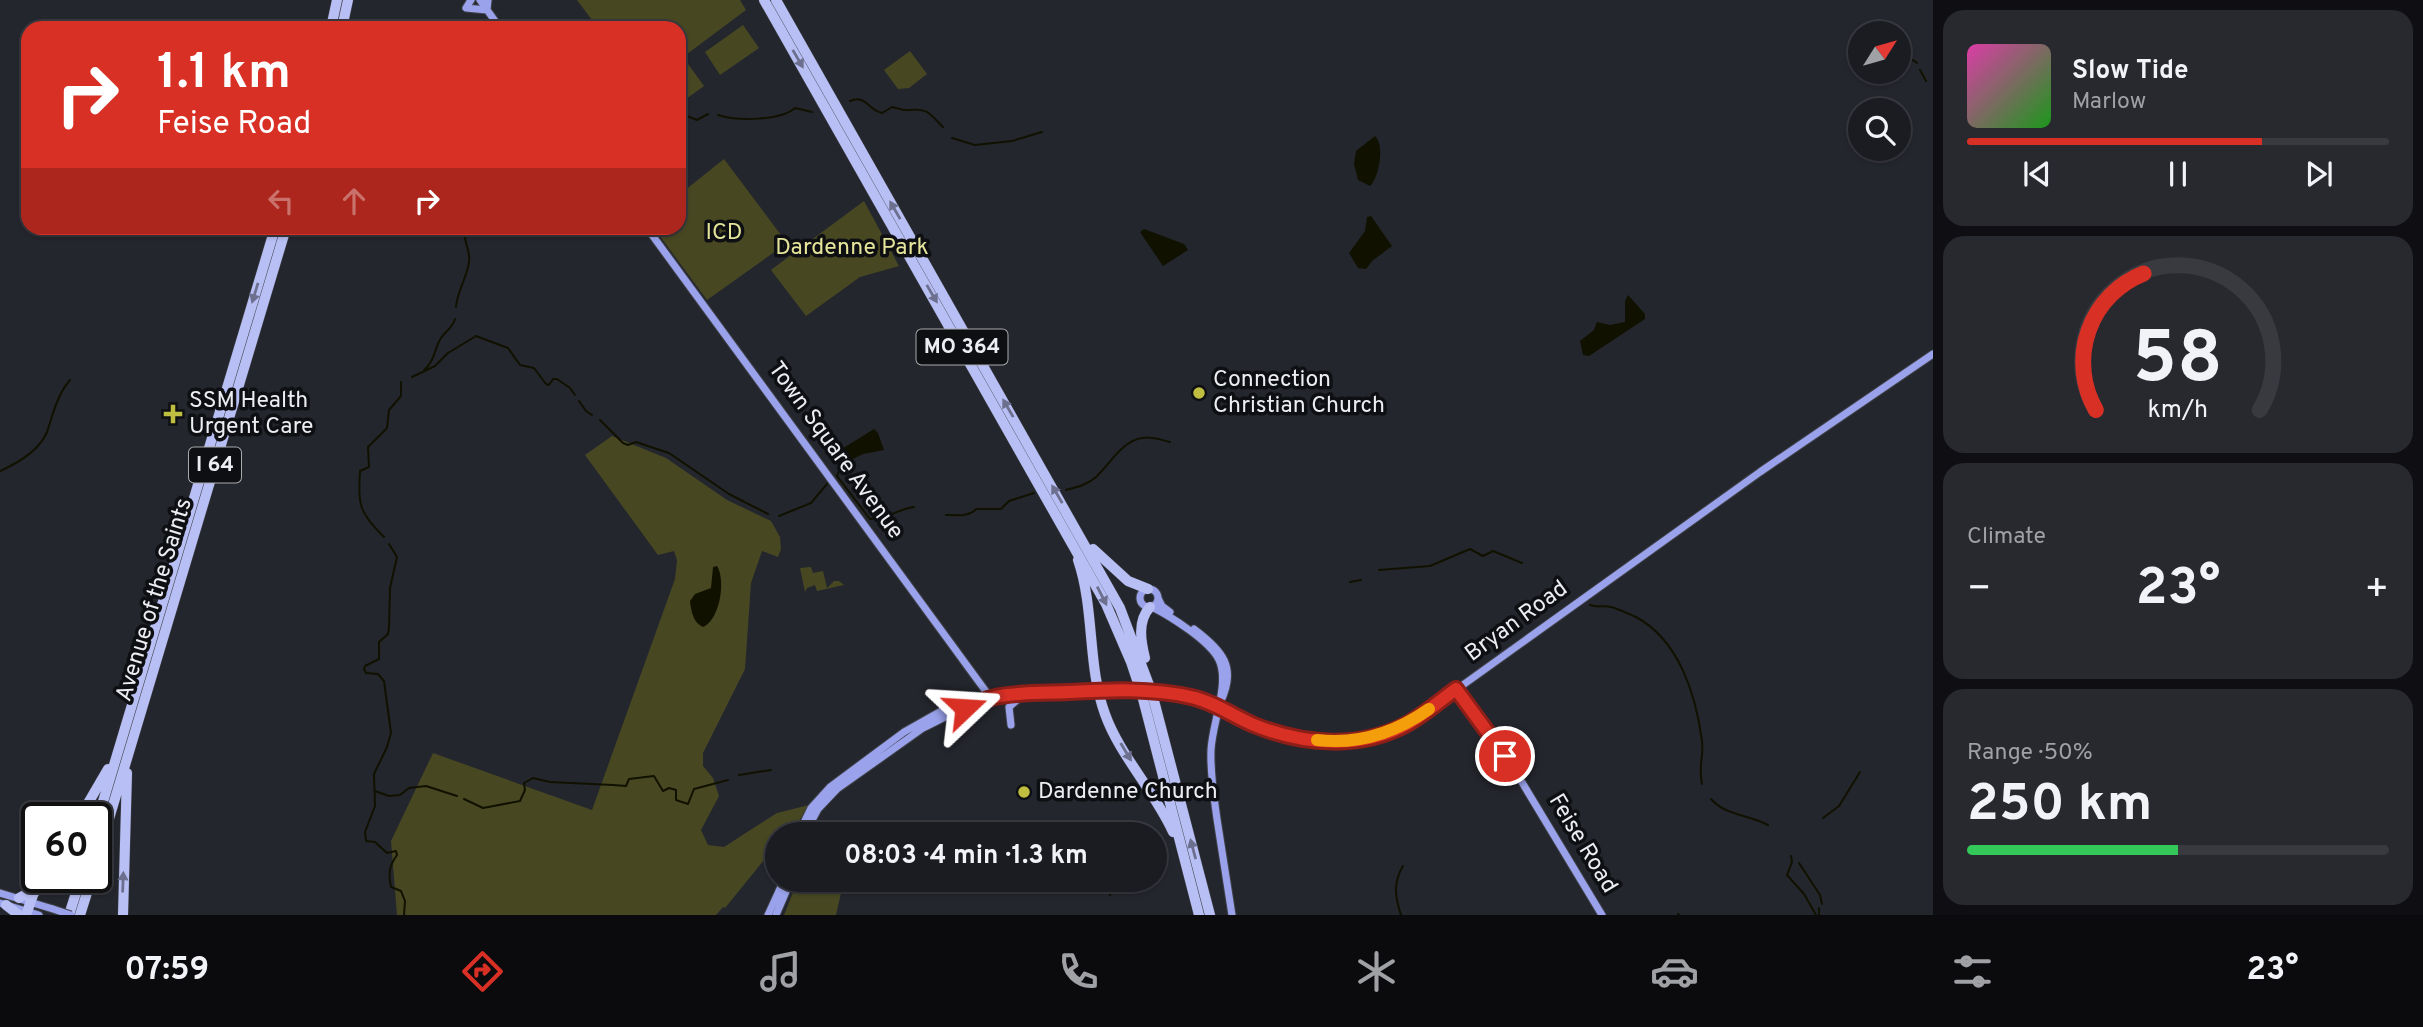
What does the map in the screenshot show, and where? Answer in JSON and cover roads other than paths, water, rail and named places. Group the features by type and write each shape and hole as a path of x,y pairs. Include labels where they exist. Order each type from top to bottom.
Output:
{"highway":[{"path":"332,21 337,0"},
{"path":"344,21 348,0"},
{"name":"MO 364","path":"764,0 1073,522 1124,619 1156,710 1210,915"},
{"name":"MO 364","path":"776,0 1106,604 1131,662 1145,705 1199,915"},
{"name":"Avenue of the Saints","path":"112,802 134,715 273,235"},
{"name":"Avenue of the Saints","path":"104,802 134,715 284,235"},
{"path":"1073,522 1115,571 1131,583 1148,589"},
{"path":"1069,536 1086,591 1098,691 1108,721 1168,821 1185,862"},
{"path":"1151,607 1143,619 1142,641 1156,710"},
{"path":"89,802 110,766 134,715"},
{"path":"123,915 127,777 134,715"},
{"path":"19,898 31,893"},
{"path":"3,904 26,911 35,893"},
{"path":"70,915 76,893"},
{"path":"80,915 87,893"}],"main road":[{"path":"471,0 466,8 487,10"},
{"path":"480,0 495,21"},
{"path":"487,10 488,0"},
{"name":"Town Square Avenue","path":"652,235 990,697"},
{"name":"Bryan Road","path":"804,822 811,808 839,780 918,723 972,699 1024,693 1159,693 1190,697 1271,731 1320,741 1349,741 1374,737 1401,727 1760,472 1933,354"},
{"path":"1218,707 1225,694 1228,677 1223,656 1211,642 1164,608 1155,591 1148,589 1142,592 1140,598 1143,605 1151,607 1190,632 1218,658 1222,674 1210,757 1232,915"},
{"path":"1151,607 1158,598"},
{"path":"972,673 977,690 972,699"},
{"name":"Feise Road","path":"1456,689 1520,779 1602,915"},
{"path":"1011,725 1009,706 1024,693"},
{"path":"811,822 818,809 837,789 923,728 990,697"},
{"path":"768,915 779,892"},
{"path":"776,915 785,892"},
{"path":"0,893 19,898 26,911 39,915"},
{"path":"26,911 52,909 70,915"}],"waterway":[{"path":"1911,61 1917,63"},
{"path":"1920,70 1926,81"},
{"path":"850,101 863,101 882,113 892,107 924,111 943,127"},
{"path":"718,115 758,119 769,118 795,108 812,112"},
{"path":"686,116 697,120 708,114"},
{"path":"952,138 975,145 1012,141 1042,132"},
{"path":"456,307 469,262 465,235"},
{"path":"424,370 455,319"},
{"path":"412,377 435,366 448,353 476,336 508,348 520,365 534,368 546,384 549,385 553,379 557,379 575,395"},
{"path":"0,471 21,460 39,445 47,432 59,398 70,380"},
{"path":"384,537 369,521 362,508 359,493 360,471 369,467 368,447 387,428 389,410 401,396 401,382"},
{"path":"579,401 592,415"},
{"path":"600,420 623,443 628,445 636,442 669,453 729,494 768,514"},
{"path":"1066,490 1093,480 1122,448 1135,440 1149,438 1170,442"},
{"path":"839,471 837,476 870,519 914,507"},
{"path":"779,516 811,503 827,484"},
{"path":"946,515 966,514 976,509 1001,509 1009,501 1034,493"},
{"path":"389,544 397,557 390,588 388,634 379,642 379,659 364,669 366,673 378,674 384,681 391,733 374,774 375,806 365,832 366,841 375,842 387,853 396,851 397,855 390,870 390,882 391,887 401,891 405,901 404,915"},
{"path":"1379,570 1430,566 1470,549 1483,556 1493,551 1522,563"},
{"path":"1350,582 1361,580"},
{"path":"1590,605 1611,607 1636,617 1651,627 1674,654 1690,688 1699,723 1702,784"},
{"path":"739,775 771,770"},
{"path":"1823,818 1839,806 1860,772"},
{"path":"464,799 483,808 520,801 525,790 524,783 533,778 550,782 626,786 629,779 654,776 663,791 669,788 676,790 676,800 688,804 694,789 728,780"},
{"path":"375,791 389,796 400,795 409,788 426,786 457,796"},
{"path":"1711,799 1723,809 1768,825"},
{"path":"1791,856 1792,862 1787,875 1804,894 1816,915"},
{"path":"1799,863 1820,895 1822,904"},
{"path":"1401,915 1396,890 1403,866"},
{"path":"1819,908 1819,915"}],"place":[{"name":"Connection Christian Church","path":"1199,393"},
{"name":"SSM Health Urgent Care","path":"173,414"},
{"name":"Dardenne Church","path":"1024,792"}],"park label":[{"name":"ICD","path":"724,233"},
{"name":"Dardenne Park","path":"852,248"}]}
